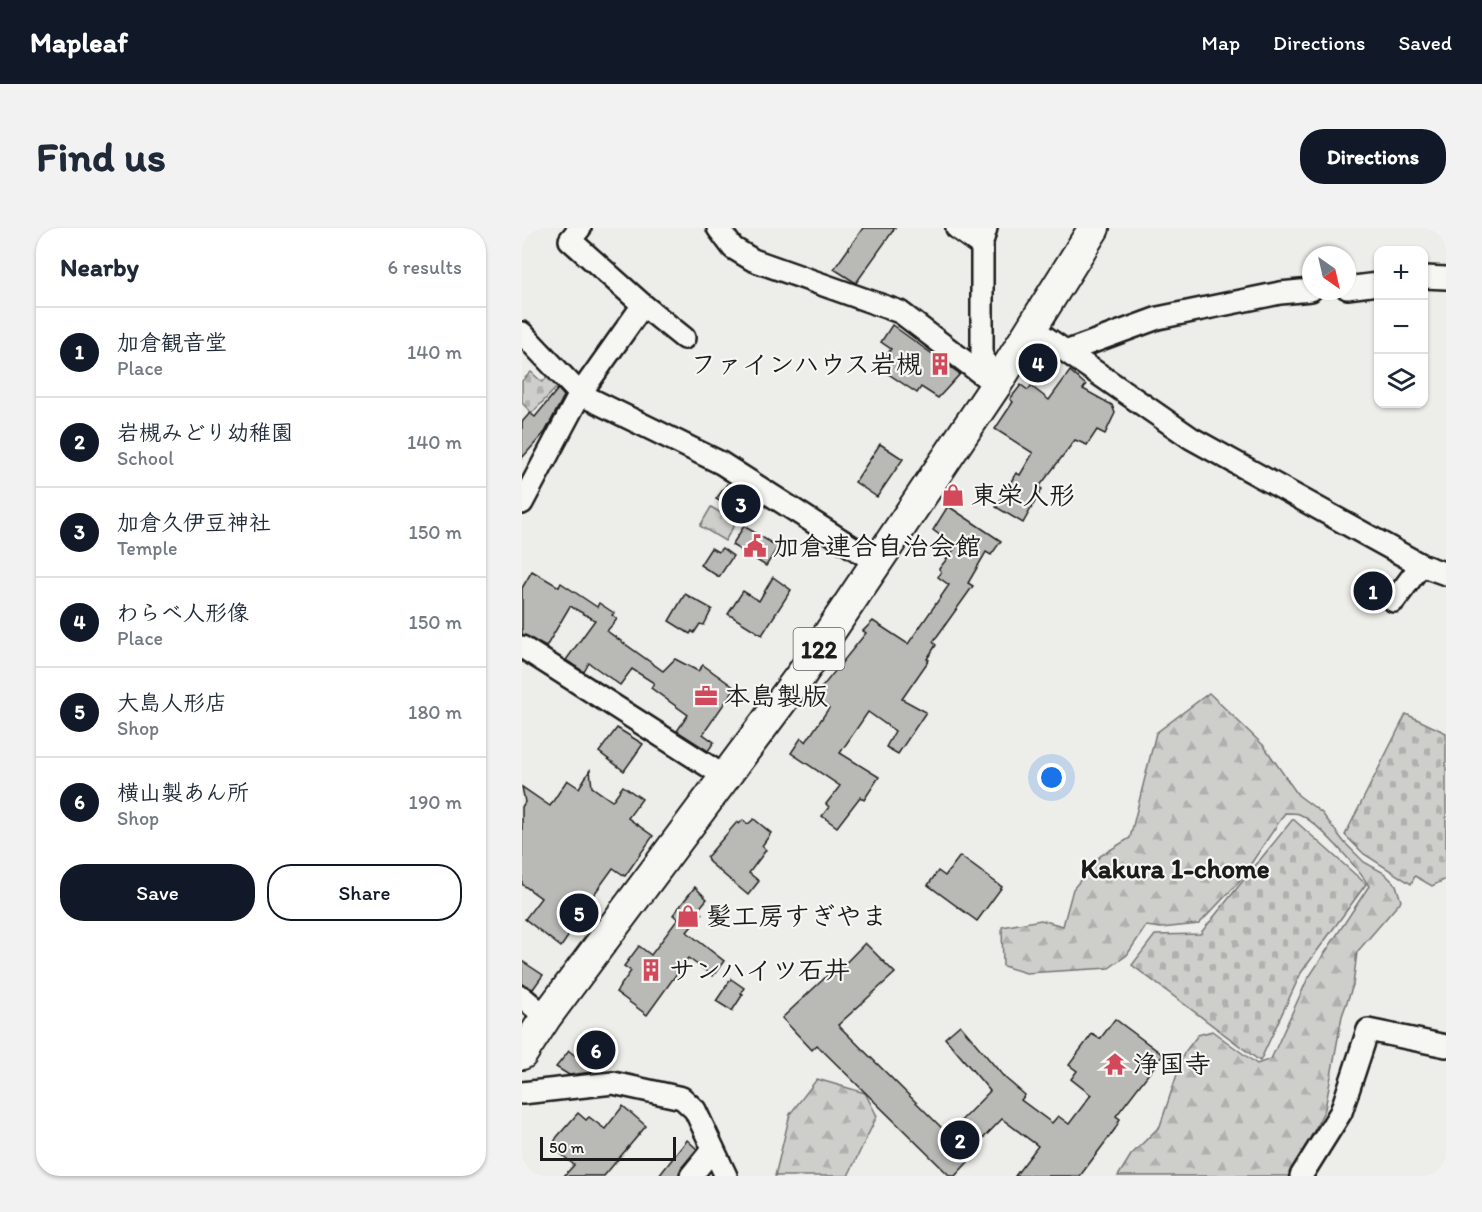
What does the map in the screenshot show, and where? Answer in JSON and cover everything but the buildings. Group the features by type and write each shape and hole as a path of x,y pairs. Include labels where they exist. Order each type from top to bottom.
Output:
{"highway":[{"name":"122","path":"522,1054 546,1017 727,777 877,563 996,385 1094,228"}],"street":[{"path":"580,228 570,240 684,338"},
{"path":"718,228 733,248 753,260 900,312 996,385"},
{"path":"957,228 984,237 982,356 996,385"},
{"path":"1428,277 1446,278"},
{"path":"1356,287 1374,285"},
{"path":"1068,351 1158,318 1280,293 1302,291"},
{"path":"522,503 580,394 643,305"},
{"path":"1032,328 1191,438 1421,566 1446,574"},
{"path":"522,333 580,394 721,463 877,563"},
{"path":"1394,601 1421,566"},
{"path":"522,647 727,777"},
{"path":"522,997 546,1017"},
{"path":"1301,1176 1341,1112 1368,1030 1446,1046"},
{"path":"522,1093 613,1083 682,1098 695,1110 726,1176"},
{"path":"691,1176 712,1149"}],"green space":[{"path":"531,372 542,382 549,376 559,385 532,413 522,403 522,381"},
{"path":"711,507 736,522 725,541 700,526"},
{"path":"1209,693 1264,746 1298,795 1322,813 1344,842 1364,862 1384,873 1396,885 1401,901 1357,952 1353,985 1342,1016 1325,1109 1291,1176 1118,1176 1131,1155 1160,1126 1184,1053 1198,1035 1212,1031 1257,1064 1271,1059 1307,980 1369,886 1347,857 1317,826 1299,814 1285,813 1238,883 1199,924 1161,928 1146,926 1127,955 1109,968 1026,973 1003,966 1002,927 1041,920 1063,926 1073,889 1100,856 1130,838 1156,733"},
{"path":"1406,714 1446,733 1446,879 1432,886 1415,876 1411,884 1364,854 1345,835"},
{"path":"1293,819 1366,884 1301,973 1260,1061 1132,965 1155,935 1200,934"},
{"path":"817,1079 865,1093 877,1116 848,1176 775,1176 790,1114"}],"place":[{"name":"わらべ人形像","path":"1038,363"},
{"name":"ファインハウス岩槻","path":"940,364"},
{"name":"東栄人形","path":"953,495"},
{"name":"加倉久伊豆神社","path":"741,504"},
{"name":"加倉連合自治会館","path":"755,546"},
{"name":"加倉観音堂","path":"1373,591"},
{"name":"本島製版","path":"706,696"},
{"name":"大島人形店","path":"579,913"},
{"name":"髪工房すぎやま","path":"688,916"},
{"name":"サンハイツ石井","path":"651,970"},
{"name":"横山製あん所","path":"596,1050"},
{"name":"浄国寺","path":"1115,1064"},
{"name":"岩槻みどり幼稚園","path":"960,1140"}],"district":[{"name":"Kakura 1-chome","path":"1175,868"}]}
